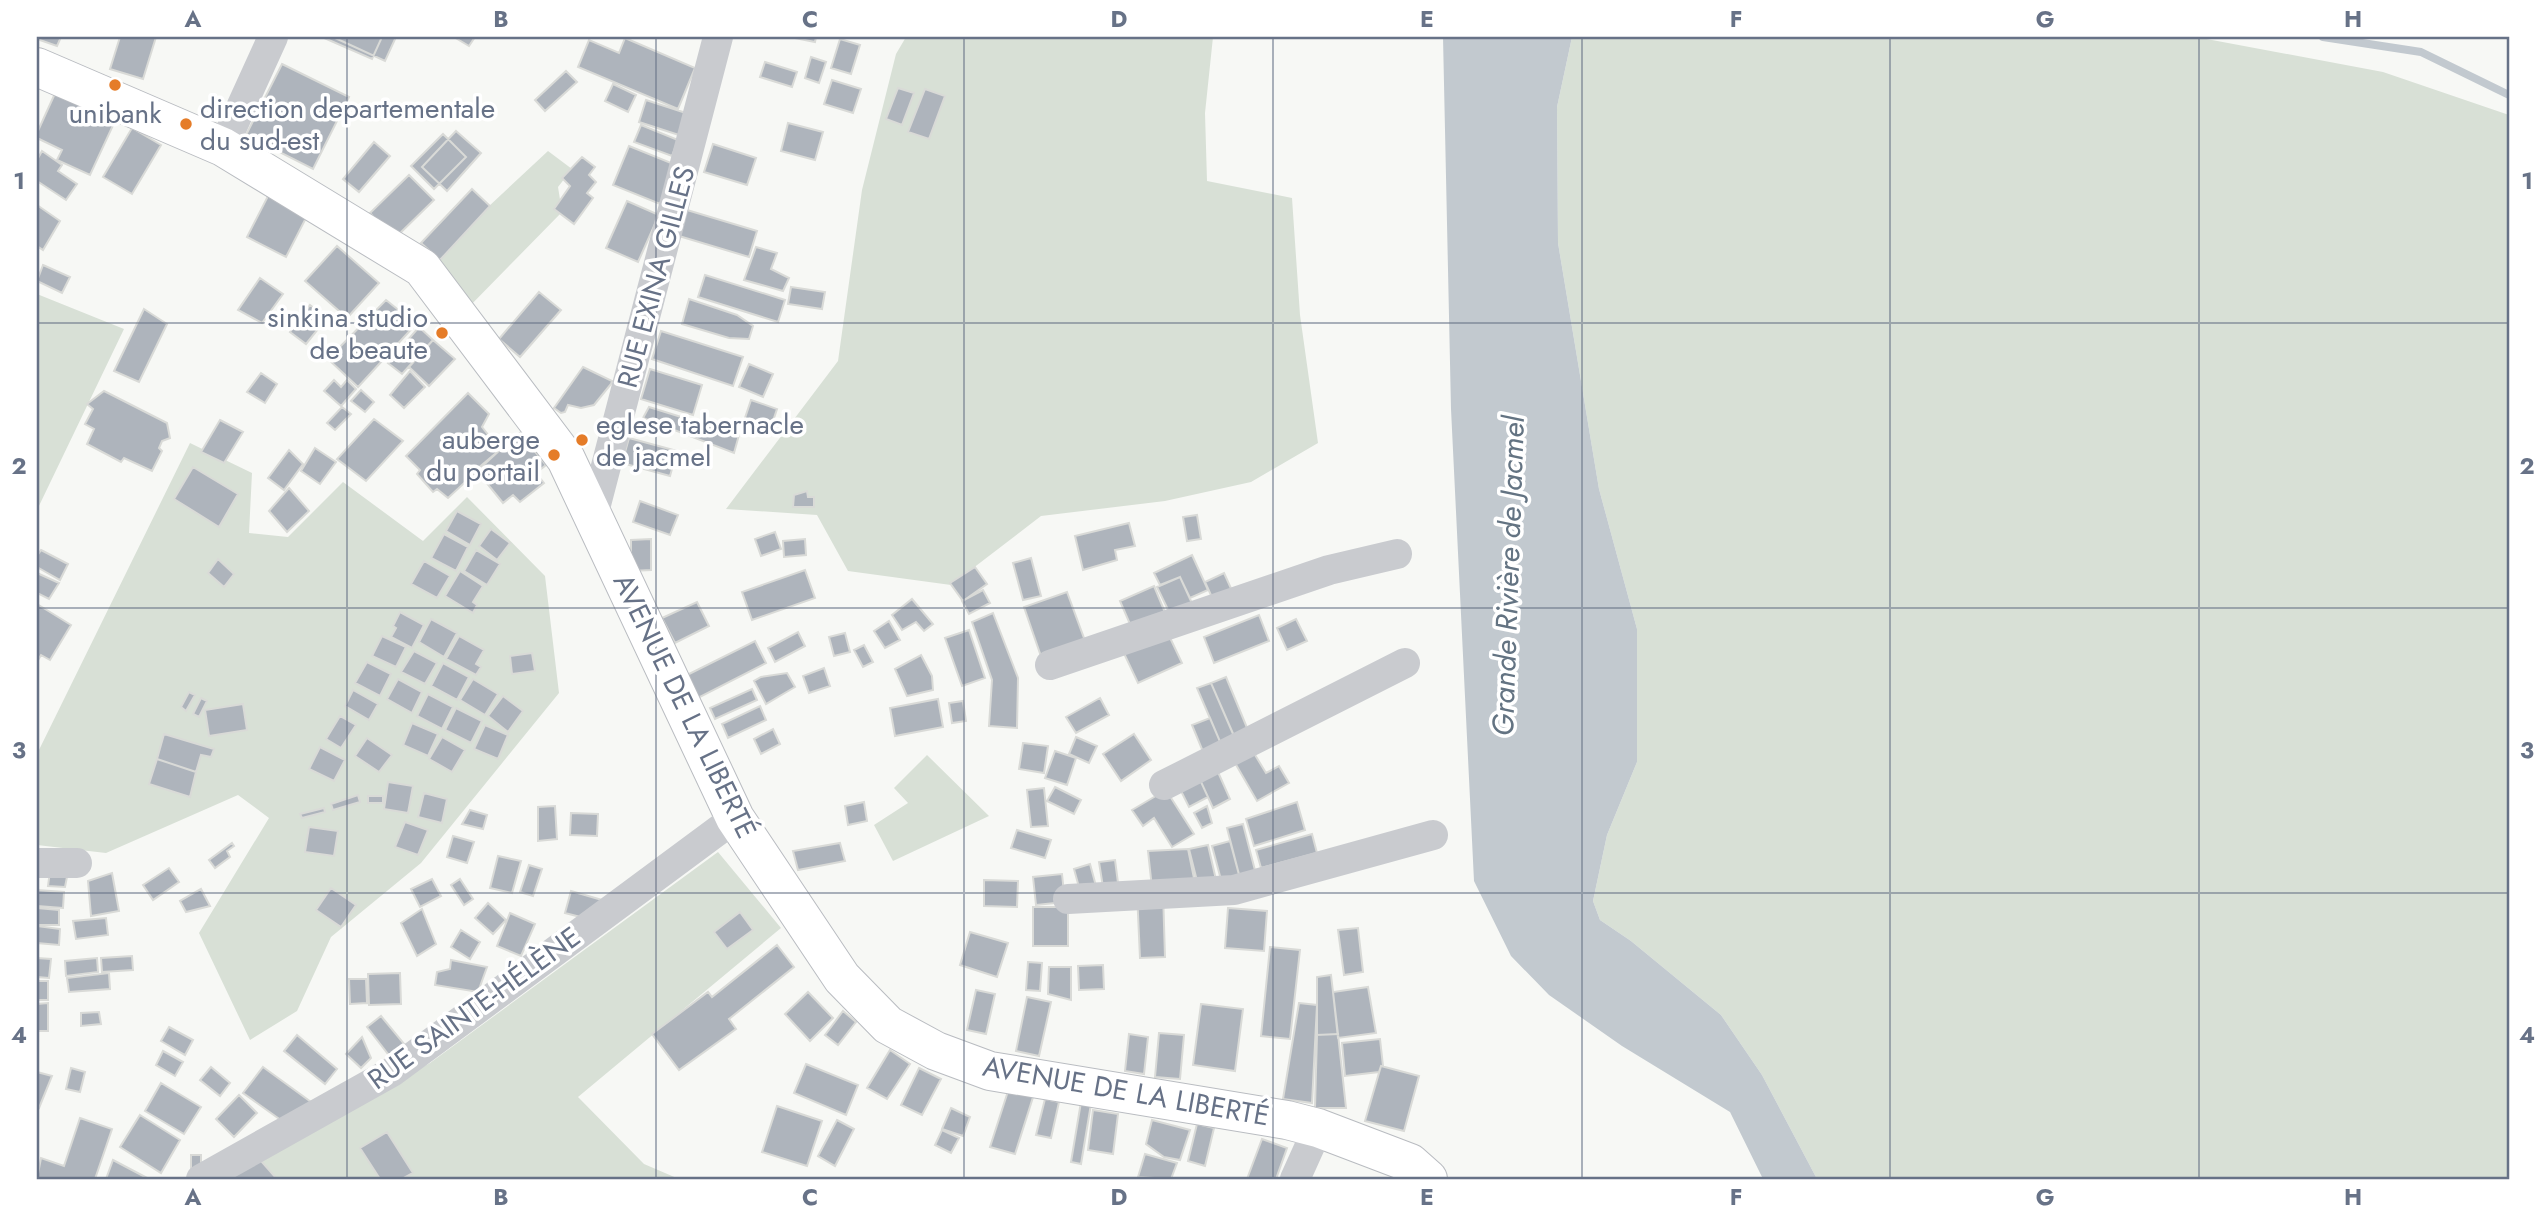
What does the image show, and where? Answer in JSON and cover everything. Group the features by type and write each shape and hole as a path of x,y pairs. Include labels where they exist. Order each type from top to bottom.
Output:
{"main road":[{"name":"AVENUE DE LA LIBERTÉ","path":"37,67 223,146 422,268 566,459 735,817 842,978 888,1025 936,1051 990,1071 1287,1120 1318,1128 1409,1163 1429,1179"}],"street":[{"path":"223,146 273,37"},
{"name":"RUE EXINA GILLES","path":"593,516 718,37"},
{"path":"1050,665 1329,570 1397,554"},
{"path":"1164,785 1405,663"},
{"name":"RUE SAINTE-HÉLÈNE","path":"201,1179 392,1072 735,817"},
{"path":"1068,898 1234,890 1433,835"},
{"path":"37,863 77,863"},
{"path":"1295,1179 1318,1128"}],"shaded area":[{"path":"906,37 1213,37 1205,113 1207,181 1292,198 1300,315 1318,443 1251,482 1165,501 1041,516 951,585 848,571 817,515 726,509 838,361 862,190 896,54"},
{"path":"1572,37 2196,37 2383,72 2509,115 2509,1179 1817,1179 1762,1075 1721,1015 1631,941 1600,920 1593,901 1607,835 1637,762 1637,629 1599,489 1558,243 1557,107"},
{"path":"548,151 572,169 558,187 562,212 463,313 427,264"},
{"path":"37,294 124,329 37,510"},
{"path":"190,443 252,473 249,533 288,537 343,482 423,541 467,497 545,576 559,693 421,863 331,937 297,1011 250,1040 199,933 269,818 238,795 106,853 37,845 37,754"},
{"path":"927,755 989,816 893,861 874,825 908,803 894,788"},
{"path":"718,852 781,928 578,1097 644,1164 679,1179 217,1179 430,1063"}],"water":[{"name":"Grande Rivière de Jacmel","path":"1443,37 1572,37 1557,107 1558,243 1599,489 1637,629 1637,762 1607,835 1593,901 1600,920 1631,941 1721,1015 1762,1075 1817,1179 1763,1179 1730,1112 1622,1046 1549,995 1511,956 1474,881 1451,409"}],"building":[{"path":"37,37 61,37 57,46"},
{"path":"120,37 156,37 143,79 110,69"},
{"path":"322,37 382,37 372,59"},
{"path":"333,37 396,37 385,61"},
{"path":"454,37 475,37 469,46"},
{"path":"790,37 816,37 815,42"},
{"path":"625,38 695,68 678,109 578,67 589,40 619,53"},
{"path":"840,39 860,45 851,74 831,68"},
{"path":"811,57 826,62 819,83 805,78"},
{"path":"765,62 797,72 792,87 760,77"},
{"path":"282,64 349,97 313,169 246,135"},
{"path":"566,71 577,82 545,111 535,100"},
{"path":"832,80 861,89 853,113 824,104"},
{"path":"613,84 636,95 628,112 605,101"},
{"path":"898,88 914,93 902,125 886,119"},
{"path":"57,89 83,107 115,121 90,175 57,160 62,150 37,138"},
{"path":"925,89 945,96 929,139 908,132"},
{"path":"646,100 692,115 685,137 639,122"},
{"path":"788,123 823,132 815,160 781,151"},
{"path":"641,125 678,140 672,156 634,142"},
{"path":"132,128 161,145 132,194 103,177"},
{"path":"456,131 481,153 447,191 422,167"},
{"path":"443,134 466,157 434,189 411,166"},
{"path":"374,142 390,156 359,192 343,179"},
{"path":"713,144 756,158 747,185 704,172"},
{"path":"629,146 676,165 660,204 613,185"},
{"path":"42,151 62,165 58,171 77,184 66,200 37,181 37,160"},
{"path":"582,157 595,167 589,175 596,182 587,193 593,198 574,224 554,209 570,186 562,178"},
{"path":"409,175 434,200 394,239 370,213"},
{"path":"472,189 490,206 440,260 421,243"},
{"path":"268,196 307,216 286,257 247,237"},
{"path":"627,201 659,215 638,262 606,248"},
{"path":"37,205 60,221 43,250 37,246"},
{"path":"687,210 757,231 749,257 679,236"},
{"path":"337,246 379,283 347,318 305,281"},
{"path":"756,247 777,253 771,269 789,278 783,291 744,280"},
{"path":"43,265 70,277 62,293 37,281"},
{"path":"705,275 785,300 778,322 698,297"},
{"path":"260,278 283,294 262,323 238,310"},
{"path":"791,287 825,292 822,309 788,304"},
{"path":"539,292 561,310 520,357 499,339"},
{"path":"689,299 737,315 753,326 749,339 729,338 682,324"},
{"path":"386,300 416,324 358,387 328,359"},
{"path":"310,305 327,318 306,344 290,332"},
{"path":"144,309 167,324 139,382 114,371"},
{"path":"419,327 433,340 402,374 388,363"},
{"path":"661,331 743,357 733,386 652,359"},
{"path":"433,340 455,359 429,386 409,367"},
{"path":"749,364 773,374 763,397 739,387"},
{"path":"583,367 612,381 611,384 594,405 581,408 568,405 565,412 561,413 554,408"},
{"path":"650,369 702,385 693,415 641,399"},
{"path":"410,371 425,387 404,408 390,395"},
{"path":"261,373 277,384 265,403 247,392"},
{"path":"334,380 341,387 347,380 356,389 341,406 324,391"},
{"path":"361,390 374,402 365,412 351,401"},
{"path":"104,391 167,423 170,438 162,441 159,448 162,451 152,471 124,458 121,462 87,444 94,429 85,424 93,409 87,404"},
{"path":"468,393 489,414 482,427 500,450 448,498 437,489 433,492 417,474 420,470 406,456"},
{"path":"751,400 777,409 769,433 743,424"},
{"path":"342,407 351,414 335,430 327,423"},
{"path":"649,407 739,435 734,453 643,418"},
{"path":"374,419 403,441 366,481 337,459"},
{"path":"220,420 243,432 224,463 201,452"},
{"path":"520,433 546,465 536,473 544,483 520,502 513,495 503,503 476,470"},
{"path":"629,438 677,451 670,476 622,463"},
{"path":"315,448 336,462 320,484 301,471"},
{"path":"289,450 303,464 284,490 268,478"},
{"path":"193,467 238,494 219,527 174,499"},
{"path":"289,488 309,511 287,532 269,511"},
{"path":"807,491 808,497 814,497 814,507 793,507 794,495"},
{"path":"640,501 678,515 670,535 633,522"},
{"path":"457,511 481,524 470,545 446,531"},
{"path":"1197,515 1201,539 1187,541 1183,517"},
{"path":"1129,523 1135,546 1115,550 1117,560 1083,570 1075,536"},
{"path":"491,529 510,543 497,560 479,546"},
{"path":"775,532 781,549 761,556 755,539"},
{"path":"444,534 468,547 456,571 431,558"},
{"path":"651,539 651,570 631,571 631,540"},
{"path":"805,539 806,555 784,557 783,541"},
{"path":"41,550 68,564 60,580 37,567 37,556"},
{"path":"476,550 500,564 487,585 464,571"},
{"path":"1192,555 1208,590 1190,598 1180,577 1160,585 1154,573"},
{"path":"1031,558 1041,596 1023,600 1013,563"},
{"path":"218,559 234,574 224,587 208,573"},
{"path":"424,561 450,576 437,598 411,584"},
{"path":"975,567 987,584 963,601 950,583"},
{"path":"805,570 815,598 752,620 742,592"},
{"path":"460,571 483,586 473,602 477,605 473,613 445,596"},
{"path":"37,573 59,583 49,599 37,593"},
{"path":"1224,573 1234,595 1215,604 1205,582"},
{"path":"1180,577 1196,612 1174,622 1157,587"},
{"path":"1154,586 1169,622 1136,638 1120,601"},
{"path":"983,590 990,603 969,614 962,601"},
{"path":"1067,592 1088,649 1044,665 1024,607"},
{"path":"912,599 933,624 924,631 916,622 902,630 892,615"},
{"path":"697,602 709,626 675,643 662,618"},
{"path":"37,604 71,625 50,660 41,655 37,662"},
{"path":"400,612 424,625 412,648 391,637"},
{"path":"993,613 1018,678 1017,728 989,726 992,680 972,622"},
{"path":"1259,615 1269,641 1214,663 1204,637"},
{"path":"431,619 457,633 444,657 419,642"},
{"path":"1296,619 1307,641 1287,650 1277,628"},
{"path":"889,621 900,640 885,648 874,631"},
{"path":"1164,625 1182,663 1138,683 1120,645"},
{"path":"969,630 985,678 962,686 945,638"},
{"path":"798,632 805,646 775,662 768,648"},
{"path":"845,633 850,652 834,656 829,637"},
{"path":"382,636 406,647 396,667 372,656"},
{"path":"459,636 484,650 476,664 481,667 476,675 446,659"},
{"path":"755,641 766,663 698,698 687,675"},
{"path":"864,645 873,662 863,667 854,650"},
{"path":"414,651 437,663 425,684 401,672"},
{"path":"532,653 535,671 512,674 510,656"},
{"path":"921,655 932,676 933,690 907,696 895,669"},
{"path":"367,662 391,674 380,696 355,683"},
{"path":"443,663 469,677 457,700 431,686"},
{"path":"824,668 830,686 809,693 803,676"},
{"path":"787,673 795,687 766,704 754,681 761,677"},
{"path":"1226,677 1250,735 1236,741 1211,683"},
{"path":"398,679 422,692 412,713 387,699"},
{"path":"473,679 498,694 485,715 460,700"},
{"path":"1211,683 1238,745 1224,751 1197,688"},
{"path":"752,689 757,700 715,719 710,708"},
{"path":"353,690 378,704 369,720 345,706"},
{"path":"189,692 195,695 186,711 181,707"},
{"path":"428,694 453,707 442,729 417,716"},
{"path":"503,696 523,711 508,732 488,716"},
{"path":"201,698 207,701 199,717 193,714"},
{"path":"1100,698 1109,715 1076,733 1066,717"},
{"path":"938,699 943,727 895,736 890,708"},
{"path":"963,701 966,721 952,723 949,703"},
{"path":"243,704 247,730 209,736 205,710"},
{"path":"760,706 766,720 728,738 722,724"},
{"path":"456,708 482,721 471,743 445,730"},
{"path":"340,716 356,725 341,748 326,739"},
{"path":"1210,718 1224,751 1206,759 1192,725"},
{"path":"412,723 438,734 428,756 403,745"},
{"path":"485,725 508,735 498,759 474,749"},
{"path":"773,729 780,744 761,754 754,739"},
{"path":"164,734 214,749 211,757 201,755 196,772 157,759"},
{"path":"1134,734 1151,760 1121,781 1103,754"},
{"path":"442,737 465,750 452,772 429,759"},
{"path":"1076,737 1097,746 1089,763 1069,754"},
{"path":"367,738 392,755 379,772 355,756"},
{"path":"1023,743 1048,746 1044,773 1019,769"},
{"path":"1249,745 1266,773 1279,766 1289,783 1257,801 1231,756"},
{"path":"320,747 345,760 334,781 309,769"},
{"path":"1055,751 1076,758 1067,785 1045,778"},
{"path":"157,759 196,772 190,797 149,784"},
{"path":"1214,763 1230,799 1213,808 1196,771"},
{"path":"1196,771 1208,797 1189,807 1176,781"},
{"path":"388,782 413,786 408,813 384,809"},
{"path":"1055,787 1081,800 1074,814 1047,801"},
{"path":"1044,788 1048,826 1031,827 1027,790"},
{"path":"1166,790 1194,834 1172,847 1154,818 1143,826 1132,810"},
{"path":"424,793 447,799 442,823 418,817"},
{"path":"358,795 360,802 333,810 331,804"},
{"path":"368,796 383,796 383,803 368,803"},
{"path":"864,802 867,821 848,825 845,806"},
{"path":"1297,802 1305,830 1254,846 1246,819"},
{"path":"555,806 557,839 538,841 538,807"},
{"path":"1207,806 1212,823 1202,828 1194,813"},
{"path":"324,808 325,812 302,818 300,814"},
{"path":"470,810 487,815 483,829 462,824"},
{"path":"571,813 598,814 597,836 570,835"},
{"path":"405,822 428,830 418,855 395,847"},
{"path":"1243,824 1258,882 1242,886 1227,828"},
{"path":"309,827 338,831 334,856 305,852"},
{"path":"1017,830 1051,840 1045,858 1011,848"},
{"path":"1312,834 1317,853 1261,868 1256,850"},
{"path":"453,836 474,842 467,863 447,857"},
{"path":"1230,841 1242,886 1224,891 1212,846"},
{"path":"232,843 234,846 227,851 230,857 215,868 209,860"},
{"path":"840,843 845,861 798,870 793,851"},
{"path":"1208,845 1217,884 1199,889 1189,849"},
{"path":"1188,849 1196,888 1152,888 1148,851"},
{"path":"498,856 521,861 512,893 490,888"},
{"path":"1115,860 1120,898 1105,900 1099,862"},
{"path":"1090,864 1099,897 1083,902 1074,869"},
{"path":"529,865 542,869 533,896 520,892"},
{"path":"169,868 179,882 153,900 143,885"},
{"path":"50,871 68,872 65,887 48,886"},
{"path":"112,873 119,911 91,916 88,881"},
{"path":"1062,874 1065,902 1036,905 1033,877"},
{"path":"432,879 441,896 420,907 411,889"},
{"path":"460,879 473,899 464,905 451,885"},
{"path":"984,880 1018,881 1017,907 984,906"},
{"path":"331,888 356,905 341,927 316,910"},
{"path":"201,889 210,906 186,912 180,901"},
{"path":"37,890 64,892 63,908 37,906"},
{"path":"571,891 602,900 596,921 565,913"},
{"path":"1137,892 1163,892 1165,957 1140,958"},
{"path":"488,903 506,920 493,934 475,918"},
{"path":"1033,907 1068,907 1068,946 1033,946"},
{"path":"37,908 59,910 59,925 37,925"},
{"path":"1228,908 1267,911 1264,951 1225,948"},
{"path":"422,909 436,944 417,956 401,923"},
{"path":"740,912 753,930 727,949 714,932"},
{"path":"510,913 535,924 521,956 497,946"},
{"path":"106,918 108,935 76,939 73,921"},
{"path":"37,926 60,929 59,945 37,943"},
{"path":"1358,928 1363,972 1344,975 1338,930"},
{"path":"461,930 480,942 470,959 451,947"},
{"path":"970,932 1008,943 997,977 960,965"},
{"path":"777,945 794,967 729,1019 736,1029 679,1070 652,1034 708,992 712,997"},
{"path":"1270,947 1300,950 1290,1039 1261,1036"},
{"path":"132,956 133,970 102,972 101,958"},
{"path":"37,958 51,959 49,978 37,977"},
{"path":"97,958 98,972 66,976 65,961"},
{"path":"451,960 487,967 478,992 435,985 437,972 450,969"},
{"path":"1028,962 1042,963 1040,991 1026,990"},
{"path":"1103,965 1104,989 1079,990 1078,966"},
{"path":"1049,967 1071,967 1071,1000 1048,994"},
{"path":"109,973 110,989 69,992 67,978"},
{"path":"400,973 401,1004 369,1005 368,974"},
{"path":"1331,975 1338,1034 1317,1035 1317,977"},
{"path":"349,979 366,979 367,1003 350,1004"},
{"path":"37,981 48,981 48,1000 37,1000"},
{"path":"1368,987 1376,1033 1338,1038 1333,992"},
{"path":"976,990 995,994 986,1034 967,1030"},
{"path":"808,992 833,1018 810,1041 785,1014"},
{"path":"1027,997 1051,1002 1039,1056 1016,1051"},
{"path":"48,1003 48,1031 37,1031 37,1004"},
{"path":"1299,1003 1317,1005 1312,1103 1283,1099"},
{"path":"1201,1004 1243,1009 1235,1071 1193,1065"},
{"path":"843,1011 856,1022 838,1045 825,1035"},
{"path":"99,1012 101,1024 81,1026 81,1013"},
{"path":"381,1016 410,1051 395,1063 367,1027"},
{"path":"169,1027 193,1040 185,1055 161,1041"},
{"path":"1159,1033 1184,1035 1180,1079 1155,1077"},
{"path":"1129,1034 1148,1037 1144,1074 1125,1071"},
{"path":"1338,1034 1346,1108 1315,1108 1317,1035"},
{"path":"297,1035 337,1069 325,1084 284,1051"},
{"path":"362,1037 371,1058 361,1068 346,1054"},
{"path":"1380,1039 1383,1066 1379,1072 1345,1076 1342,1043"},
{"path":"890,1050 910,1064 887,1099 867,1088"},
{"path":"163,1051 183,1062 175,1076 156,1065"},
{"path":"806,1064 858,1085 846,1115 794,1093"},
{"path":"1381,1066 1419,1076 1404,1131 1365,1121"},
{"path":"211,1067 230,1083 220,1096 200,1080"},
{"path":"263,1067 311,1102 292,1128 243,1093"},
{"path":"71,1068 85,1072 80,1092 66,1089"},
{"path":"919,1068 941,1079 922,1115 901,1105"},
{"path":"37,1072 52,1076 39,1108 37,1107"},
{"path":"161,1083 201,1107 184,1134 145,1111"},
{"path":"1010,1085 1034,1094 1015,1154 990,1147"},
{"path":"239,1095 257,1113 234,1137 216,1119"},
{"path":"1045,1099 1059,1102 1051,1138 1036,1135"},
{"path":"1081,1102 1091,1104 1081,1164 1071,1162"},
{"path":"777,1106 822,1121 807,1166 762,1152"},
{"path":"951,1108 970,1117 963,1136 942,1129"},
{"path":"1093,1110 1118,1114 1113,1154 1088,1150"},
{"path":"140,1115 180,1140 161,1173 120,1147"},
{"path":"80,1118 112,1129 95,1179 37,1179 41,1158 64,1166"},
{"path":"837,1120 854,1129 835,1166 818,1156"},
{"path":"1152,1120 1190,1130 1180,1160 1164,1157 1146,1144"},
{"path":"1197,1124 1214,1128 1205,1166 1188,1161"},
{"path":"942,1130 959,1138 951,1153 935,1145"},
{"path":"387,1132 413,1173 402,1179 380,1179 360,1148"},
{"path":"1262,1139 1287,1148 1276,1179 1247,1179"},
{"path":"255,1154 277,1179 215,1179"},
{"path":"1145,1154 1177,1163 1171,1179 1138,1177"},
{"path":"191,1155 201,1155 201,1176 191,1176"},
{"path":"113,1160 149,1179 106,1179"}],"waterway":[{"path":"2323,37 2421,52 2509,95"}],"place":[{"name":"unibank","path":"115,85"},
{"name":"direction departementale du sud-est","path":"186,124"},
{"name":"sinkina studio de beaute","path":"442,333"},
{"name":"eglese tabernacle de jacmel","path":"582,440"},
{"name":"auberge du portail","path":"554,455"}]}
